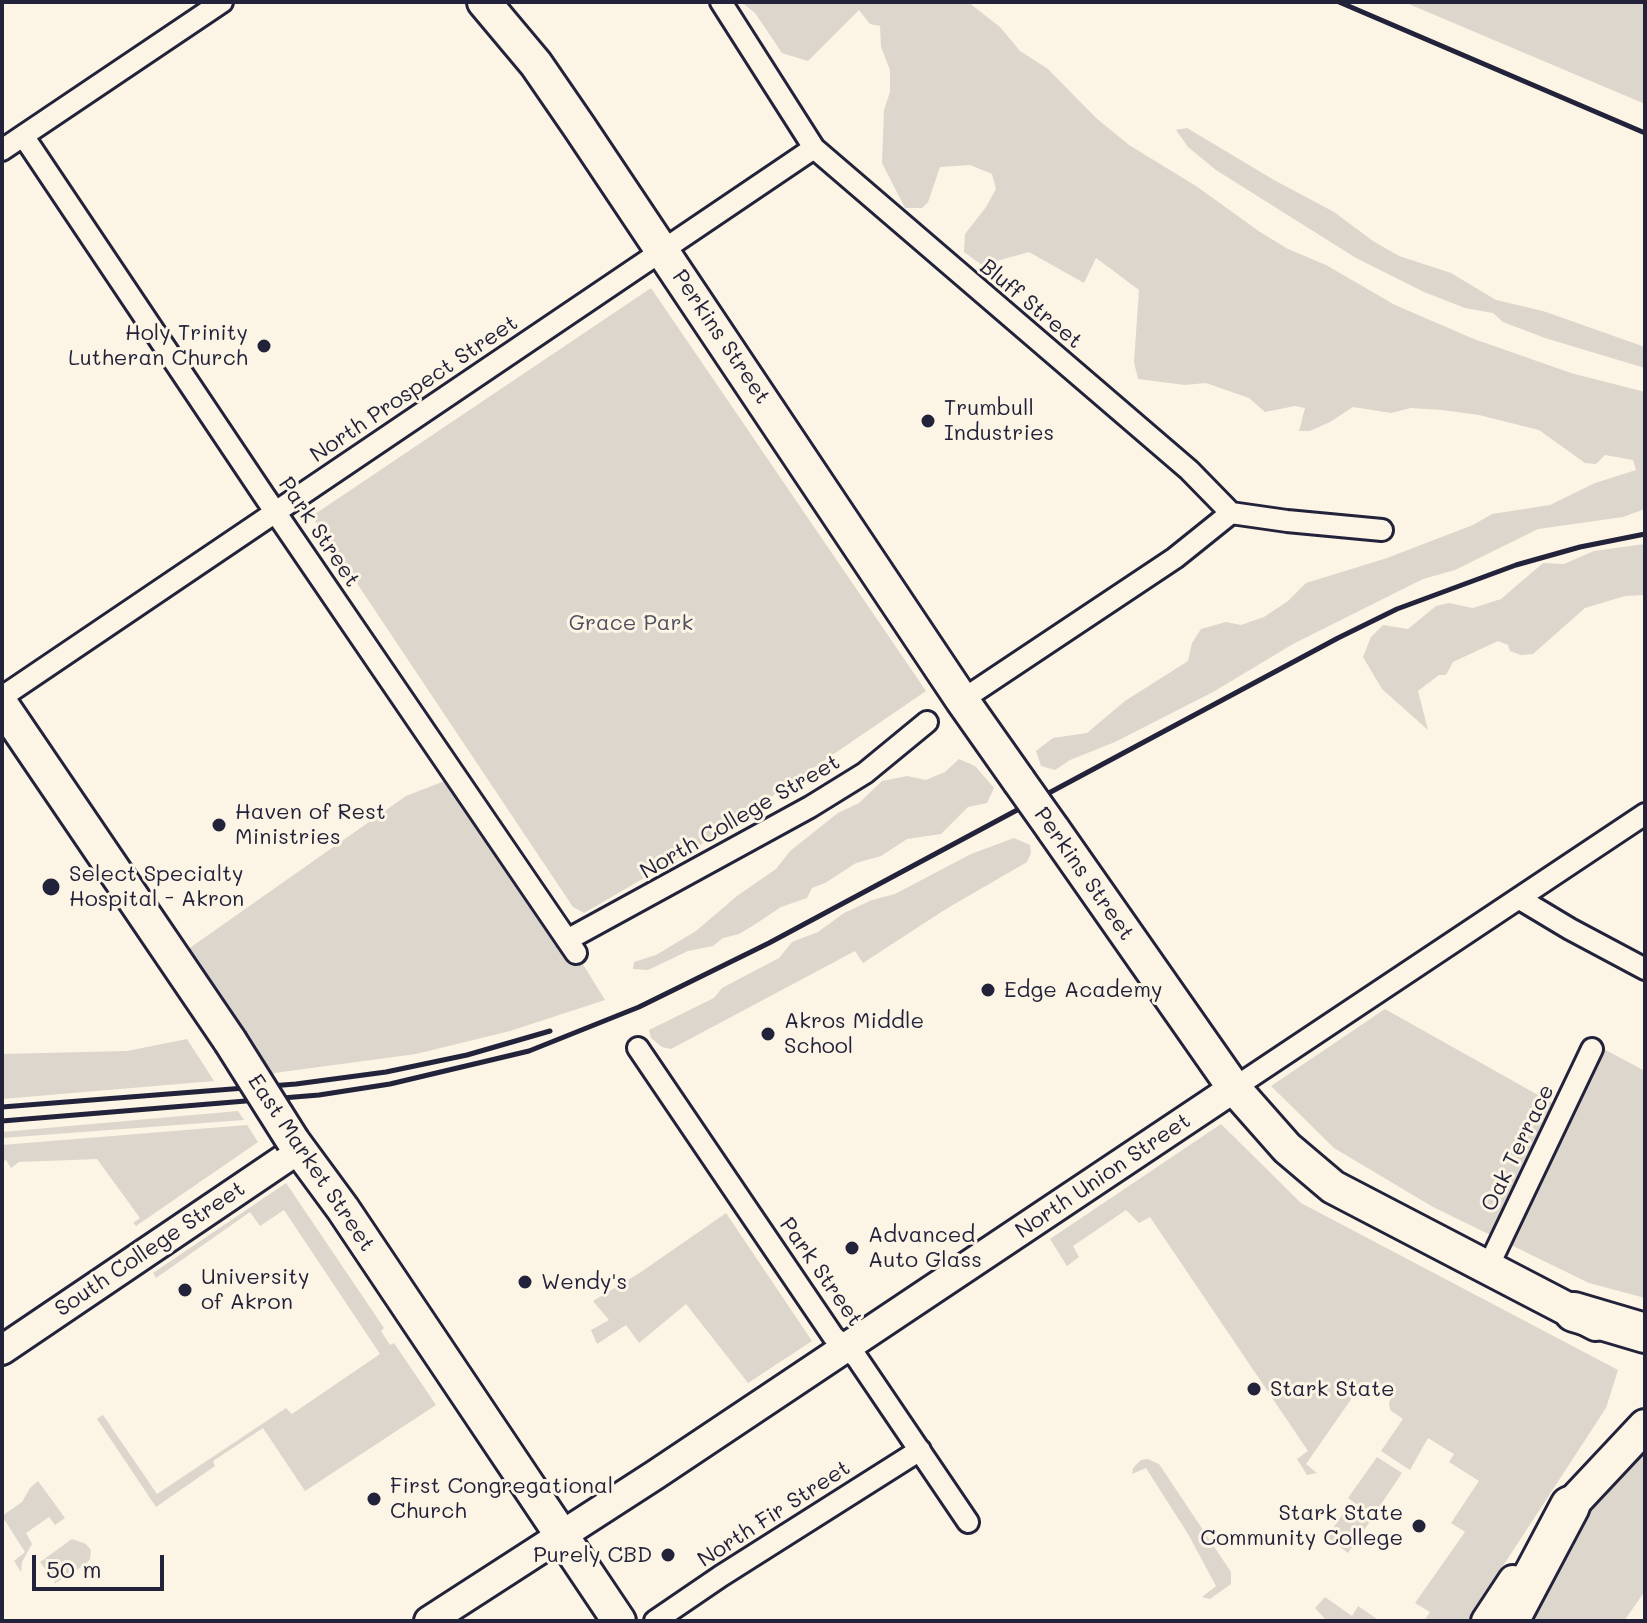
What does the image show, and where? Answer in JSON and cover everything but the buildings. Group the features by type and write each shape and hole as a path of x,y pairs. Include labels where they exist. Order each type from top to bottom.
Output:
{"highway":[{"path":"1574,1312 1645,1333"},
{"path":"1509,1621 1570,1506"}],"main road":[{"name":"Perkins Street","path":"484,2 536,64 962,700 1234,1088 1287,1148 1333,1187 1645,1350"},
{"name":"East Market Street","path":"2,705 619,1621"},
{"path":"1570,1506 1645,1426"}],"street":[{"path":"2,150 222,2"},
{"name":"Bluff Street","path":"721,2 814,148 1189,470 1231,513"},
{"name":"Park Street","path":"24,137 571,946"},
{"name":"North Prospect Street","path":"2,697 814,148"},
{"path":"962,700 1175,558 1231,513 1382,530"},
{"name":"North College Street","path":"571,946 865,773 927,722"},
{"name":"North Union Street","path":"429,1621 1645,814"},
{"path":"1520,899 1645,969"},
{"name":"Park Street","path":"638,1048 833,1336 857,1358 968,1522"},
{"name":"Oak Terrace","path":"1488,1267 1592,1049"},
{"name":"South College Street","path":"2,1350 296,1145"},
{"name":"North Fir Street","path":"655,1621 920,1450"},
{"path":"1486,1621 1531,1554 1570,1506"}],"green space":[{"path":"741,2 968,2 1000,27 1020,51 1048,69 1096,118 1129,145 1288,249 1326,265 1395,305 1474,339 1571,373 1645,392 1645,509 1623,517 1538,529 1455,570 1423,579 1293,644 1213,692 1115,742 1070,760 1055,770 1041,766 1036,751 1053,738 1087,733 1125,701 1188,661 1192,643 1201,629 1226,622 1241,625 1264,617 1288,601 1306,583 1387,558 1473,525 1492,514 1550,505 1595,483 1636,470 1633,460 1605,455 1596,464 1585,463 1539,430 1479,415 1442,410 1411,408 1391,413 1353,407 1310,431 1299,431 1305,408 1295,406 1265,412 1249,398 1206,383 1185,385 1138,379 1134,362 1139,290 1096,258 1084,283 1029,252 982,265 964,252 965,234 996,189 992,174 970,165 940,167 928,202 922,208 905,208 882,163 884,110 890,92 890,70 881,47 880,26 870,24 859,10 808,61 782,53 755,13"},
{"path":"1404,2 1645,2 1645,104"},
{"path":"1187,128 1334,212 1399,256 1451,273 1496,300 1543,311 1645,347 1645,368 1545,338 1503,322 1493,313 1465,308 1424,292 1356,258 1216,170 1188,147 1176,130"},
{"name":"Grace Park","path":"651,288 926,691 699,846 584,913 573,907 312,516"},
{"path":"1645,544 1645,595 1625,596 1585,608 1533,654 1521,655 1510,651 1508,645 1498,641 1453,662 1446,675 1439,675 1418,691 1428,730 1382,689 1363,657 1371,637 1383,625 1408,629 1436,606 1449,603 1473,608 1501,599 1543,563 1564,564 1594,551"},
{"path":"959,759 975,766 994,788 987,803 968,807 941,834 907,839 881,856 856,863 812,888 807,898 781,907 739,934 723,938 713,946 688,951 648,970 633,969 634,962 656,955 696,931 737,896 776,869 790,851 838,813 859,803 882,781 907,776 926,780 945,772"},
{"path":"455,777 605,1000 510,1031 416,1054 252,1076 174,959 406,796"},
{"path":"1014,838 1030,845 1027,862 946,909 863,963 855,951 671,1049 662,1047 651,1038 649,1030 714,998 722,988 779,958 792,942 818,932 844,913 872,900 895,894 971,854"},
{"path":"1385,1009 1554,1104 1585,1039 1645,1071 1645,1298 1589,1283 1433,1207 1334,1148 1271,1086"},
{"path":"187,1039 214,1081 2,1099 2,1054 127,1051"},
{"path":"238,1111 244,1120 2,1138 2,1132"},
{"path":"1221,1124 1301,1203 1618,1370 1606,1408 1467,1621 1424,1621 1430,1612 1415,1603 1465,1532 1451,1523 1479,1481 1449,1462 1454,1454 1428,1438 1410,1470 1381,1451 1403,1419 1390,1410 1392,1396 1378,1386 1371,1389 1361,1385 1306,1464 1317,1473 1307,1475 1297,1459 1308,1451 1150,1217 1139,1223 1126,1210 1073,1246 1079,1257 1067,1266 1050,1239"},
{"path":"247,1125 258,1142 136,1226 133,1223 140,1218 97,1159 19,1162 11,1168 6,1160 2,1162 2,1145"},
{"path":"286,1183 384,1328 381,1331 390,1345 394,1343 436,1405 305,1491 263,1428 213,1461 215,1466 156,1507 97,1419 103,1415 157,1494 286,1408 292,1414 380,1354 284,1210 260,1226 250,1212 156,1278 153,1273"},
{"path":"726,1213 812,1341 748,1383 686,1304 639,1343 626,1325 597,1344 591,1330 609,1320 593,1301"},
{"path":"1645,1440 1645,1591 1624,1621 1519,1621 1575,1522"},
{"path":"1377,1457 1402,1473 1373,1516 1348,1498"},
{"path":"1148,1459 1159,1464 1231,1572 1231,1584 1210,1599 1202,1597 1216,1586 1188,1534 1146,1468 1132,1474 1133,1468 1141,1460"},
{"path":"38,1481 65,1518 55,1525 49,1517 26,1533 32,1544 22,1562 21,1572 14,1561 25,1552 2,1516 22,1502"},
{"path":"1349,1505 1371,1520 1348,1553 1327,1537"},
{"path":"72,1539 86,1544 91,1550 90,1559 54,1584 40,1562"},
{"path":"1325,1597 1352,1616 1358,1606 1380,1621 1327,1621 1315,1608"}],"railway":[{"path":"1339,2 1645,133"},
{"path":"2,1121 319,1095 390,1084 529,1051 639,1007 769,943 1397,609 1516,565 1580,547 1645,534"},
{"path":"2,1107 296,1084 386,1072 467,1055 550,1031"}],"place":[{"name":"Holy Trinity Lutheran Church","path":"264,346"},
{"name":"Trumbull Industries","path":"928,421"},
{"name":"Haven of Rest Ministries","path":"219,825"},
{"name":"Select Specialty Hospital - Akron","path":"51,887"},
{"name":"Edge Academy","path":"988,990"},
{"name":"Akros Middle School","path":"768,1034"},
{"name":"Advanced Auto Glass","path":"852,1248"},
{"name":"Wendy's","path":"525,1282"},
{"name":"University of Akron","path":"185,1290"},
{"name":"Stark State","path":"1254,1389"},
{"name":"First Congregational Church","path":"374,1499"},
{"name":"Stark State Community College","path":"1419,1526"},
{"name":"Purely CBD","path":"668,1555"}]}
